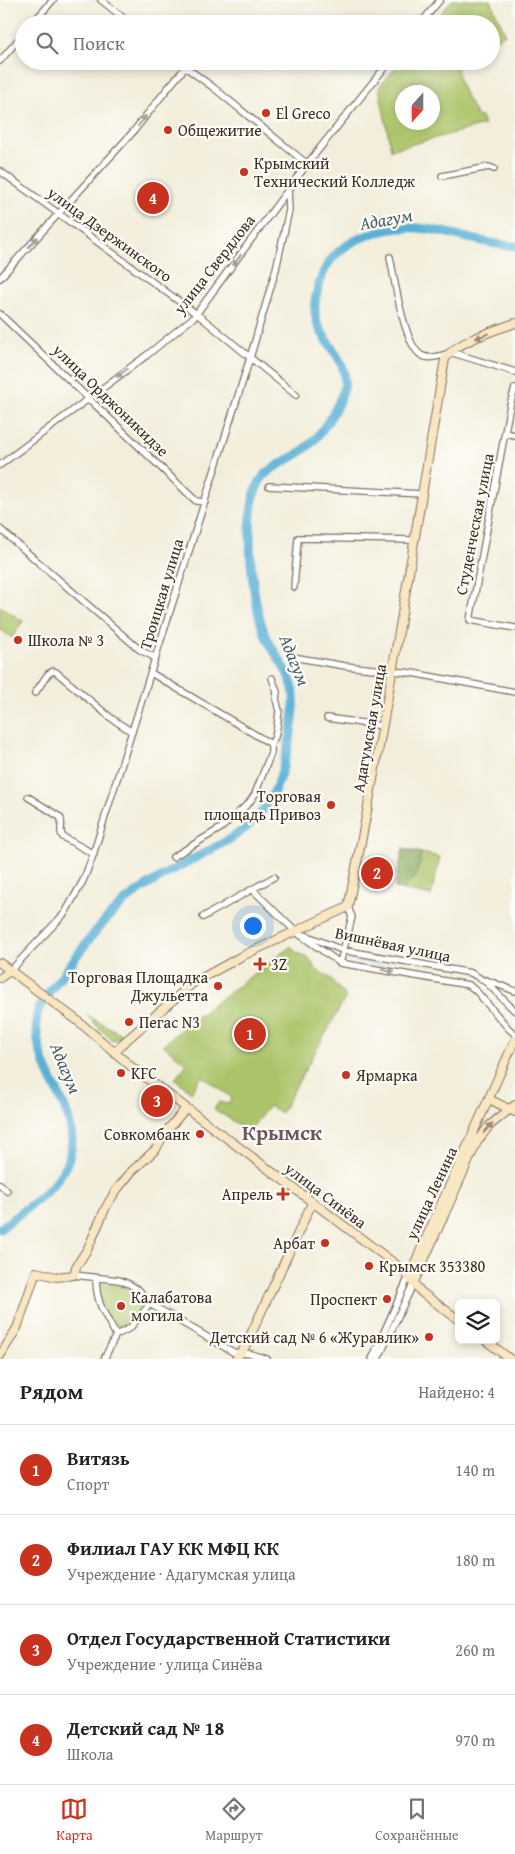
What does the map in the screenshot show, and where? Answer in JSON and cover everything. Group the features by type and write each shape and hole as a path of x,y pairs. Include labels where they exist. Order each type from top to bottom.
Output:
{"main road":[{"path":"449,353 457,346 515,323"},
{"name":"Адагумская улица","path":"348,907 383,726 422,494 449,353"},
{"path":"115,1053 122,1044 192,982 348,907"},
{"name":"улица Синёва","path":"0,963 78,1021 115,1053 186,1108 402,1269 421,1292 455,1317"},
{"name":"Троицкая улица","path":"0,978 10,971"},
{"name":"улица Ленина","path":"411,1279 453,1187 515,1040"},
{"path":"489,1099 513,1109"},
{"path":"0,1356 17,1328 36,1272 56,1277 74,1275 76,1267 88,1248 106,1207 115,1192 132,1170 156,1149 164,1134 186,1108"},
{"name":"улица Ленина","path":"453,1187 481,1136 489,1126 513,1109"},
{"path":"239,1356 312,1203"},
{"path":"490,1344 510,1359"}],"street":[{"path":"40,15 52,0"},
{"path":"101,0 119,15"},
{"path":"428,15 440,0"},
{"path":"0,61 15,44"},
{"path":"0,278 133,132 183,70"},
{"path":"188,70 214,88 307,164"},
{"name":"улица Свердлова","path":"0,465 196,315 307,164 383,70"},
{"path":"442,176 489,167 494,169"},
{"name":"улица Дзержинского","path":"0,171 196,315 296,395"},
{"name":"Троицкая улица","path":"10,971 70,905 83,881 94,854 250,358 276,269 289,210 288,189"},
{"path":"390,257 405,329 417,352 425,357 449,353 515,372"},
{"name":"улица Орджоникидзе","path":"0,314 196,501 205,502"},
{"name":"Студенческая улица","path":"515,388 510,405 470,620 515,628"},
{"path":"505,433 515,436"},
{"path":"269,486 422,494"},
{"path":"0,528 140,650 156,658"},
{"path":"294,587 298,538 414,540"},
{"path":"293,657 346,666 393,670 515,692"},
{"path":"35,693 48,674 56,672 111,718 132,732"},
{"path":"151,673 271,744"},
{"path":"173,857 221,828 252,798 258,789 271,752 271,744 275,737 279,711 276,699 277,692 272,678"},
{"path":"327,718 383,726"},
{"path":"28,797 60,816 62,820 60,833 63,837 94,854"},
{"path":"203,917 274,877"},
{"path":"253,890 296,932"},
{"path":"340,963 352,917 348,907"},
{"name":"Вишнёвая улица","path":"296,932 342,950 471,974 515,991"},
{"name":"Вишнёвая улица","path":"296,932 340,963 469,985 515,1034"},
{"path":"482,978 515,1012"},
{"path":"0,1184 7,1191"},
{"path":"74,1275 119,1280 129,1284 139,1290 150,1304 239,1356 249,1359"},
{"path":"96,1278 96,1288 103,1314 116,1335"},
{"name":"улица Ленина","path":"372,1359 411,1279"},
{"name":"улица Ленина","path":"378,1359 411,1279"},
{"path":"104,1359 116,1335 130,1328 150,1304"},
{"path":"239,1356 251,1354 267,1359"}],"green space":[{"path":"452,0 490,0 497,15 440,15"},
{"path":"500,21 506,34 500,37"},
{"path":"393,70 458,70 460,82 466,96 477,116 481,117 484,125 391,150 379,87"},
{"path":"0,606 23,621 12,638 0,629"},
{"path":"403,849 440,857 431,896 395,888"},
{"path":"403,849 422,853 416,877 407,883 404,890 395,888"},
{"path":"291,946 296,952 311,960 315,969 329,977 346,997 281,1113 269,1106 250,1130 245,1129 214,1109 219,1102 228,1104 232,1098 202,1076 191,1092 175,1079 187,1064 163,1045 185,1026"},
{"path":"85,1014 121,1034 122,1037 114,1040 110,1039"},
{"path":"100,1283 113,1284 132,1291 144,1306 121,1329 110,1322 103,1309 97,1286"}],"waterway":[{"name":"Адагум","path":"0,1229 49,1189 61,1174 70,1155 72,1137 69,1120 40,1050 36,1021 38,1011 43,1002 92,936 118,907 169,872 240,832 263,810 277,786 289,744 294,700 291,682 268,641 257,605 250,553 252,505 259,482 271,469 296,455 317,437 328,422 343,391 345,381 341,363 317,323 315,300 322,276 329,263 339,252 352,243 381,231 412,228 427,229 515,246"},
{"path":"348,960 472,982 513,1026"}],"place":[{"name":"El Greco","path":"266,113"},
{"name":"Общежитие","path":"168,130"},
{"name":"Крымский Технический Колледж","path":"244,172"},
{"name":"Детский сад № 18","path":"153,198"},
{"name":"Школа № 3","path":"18,640"},
{"name":"Торговая площадь Привоз","path":"331,805"},
{"name":"Филиал ГАУ КК МФЦ КК","path":"377,873"},
{"name":"3Z","path":"260,964"},
{"name":"Торговая Площадка Джульетта","path":"218,986"},
{"name":"Пегас N3","path":"129,1022"},
{"name":"Витязь","path":"250,1034"},
{"name":"KFC","path":"121,1073"},
{"name":"Ярмарка","path":"346,1075"},
{"name":"Отдел Государственной Статистики","path":"157,1101"},
{"name":"Совкомбанк","path":"200,1134"},
{"name":"Апрель","path":"283,1194"},
{"name":"Арбат","path":"325,1243"},
{"name":"Крымск 353380","path":"369,1266"},
{"name":"Проспект","path":"387,1299"},
{"name":"Калабатова могила","path":"121,1306"},
{"name":"Детский сад № 6 «Журавлик»","path":"429,1337"}],"district":[{"name":"Крымск","path":"282,1132"}]}
